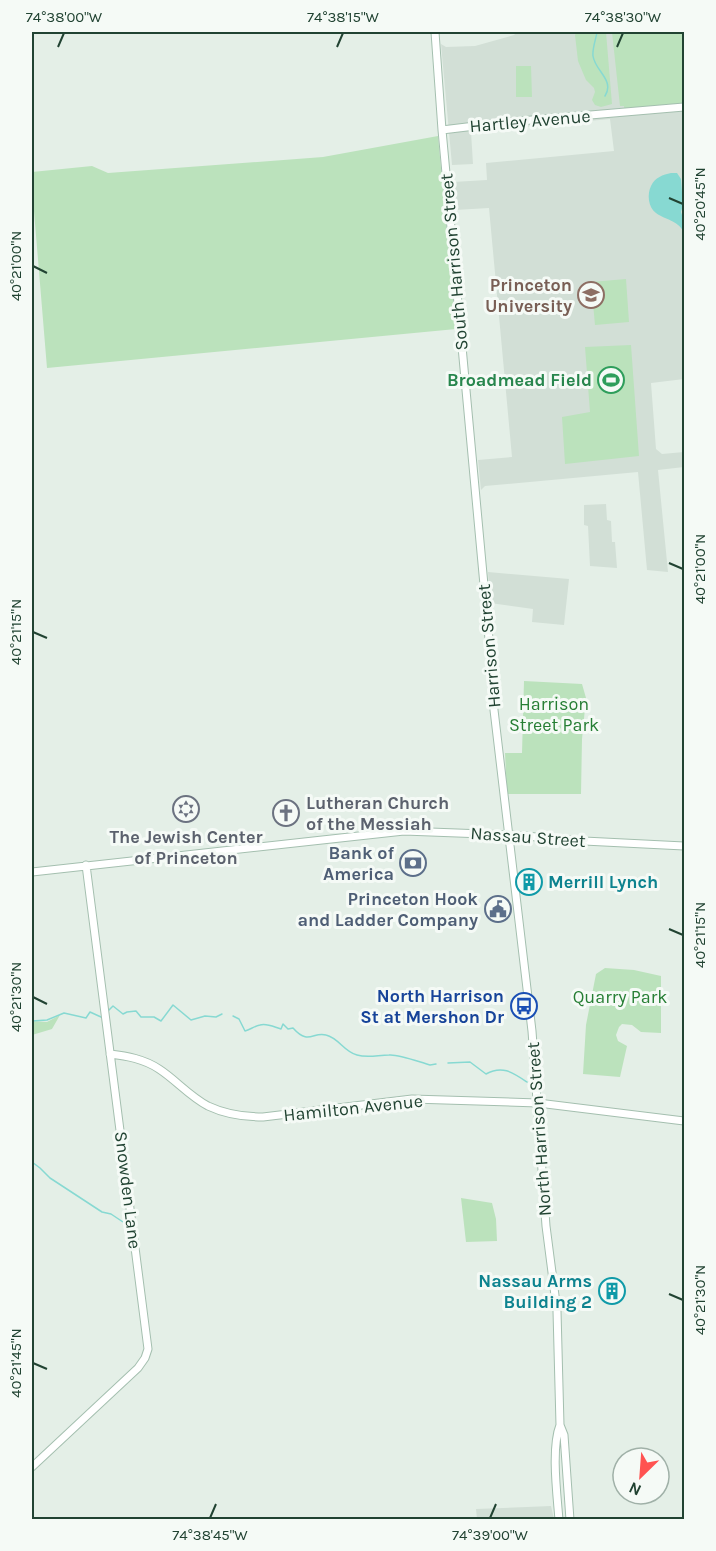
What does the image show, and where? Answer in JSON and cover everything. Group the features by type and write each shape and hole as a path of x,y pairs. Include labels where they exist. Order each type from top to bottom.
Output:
{"street":[{"name":"South Harrison Street","path":"435,32 475,493"},
{"name":"Hartley Avenue","path":"442,130 684,108"},
{"name":"Harrison Street","path":"475,493 494,710 508,835"},
{"name":"Nassau Street","path":"32,872 392,832 508,835 684,846"},
{"name":"North Harrison Street","path":"508,835 532,1031 546,1226 557,1311 560,1425 564,1435 568,1520"},
{"name":"Snowden Lane","path":"32,1467 138,1368 147,1354 147,1339 86,866"},
{"name":"Hamilton Avenue","path":"110,1054 145,1061 157,1067 192,1096 209,1106 221,1111 252,1117 412,1099 538,1103 684,1121"},
{"name":"North Harrison Street","path":"559,1520 555,1459 557,1433 560,1425"},
{"path":"557,1489 568,1484"},
{"path":"558,1510 564,1513 568,1520"}],"shaded area":[{"name":"Princeton University","path":"517,32 531,34 684,32 684,379 651,383 656,449 662,454 684,452 684,467 658,470 668,572 647,570 638,472 485,486 481,490 478,460 512,457 489,208 455,210 453,182 487,180 486,163 614,151 610,119 471,132 473,164 452,165 441,44 446,47 475,46 514,35"},
{"path":"606,504 607,520 611,521 612,542 615,542 617,568 590,566 588,526 584,525 584,505"},
{"path":"488,572 569,579 564,625 532,622 533,609 490,603"},
{"path":"551,1506 554,1519 477,1519 476,1509"}],"green space":[{"path":"577,32 606,32 612,104 601,107 595,105 592,100 594,88 586,80 578,61 575,35"},
{"path":"612,32 684,32 684,105 624,109 624,106 620,106"},
{"path":"516,66 531,66 532,97 516,97"},
{"name":"Princeton University","path":"438,136 456,329 47,368 32,172 92,166 108,173 323,157"},
{"path":"626,279 629,322 595,325 591,282"},
{"name":"Broadmead Field","path":"631,345 639,456 565,464 562,417 590,412 585,347"},
{"name":"Harrison Street Park","path":"524,681 582,684 586,698 582,739 581,794 507,794 505,753 522,753"},
{"name":"Quarry Park","path":"605,968 634,970 661,976 661,1033 641,1032 632,1025 622,1024 619,1027 616,1035 618,1041 627,1046 620,1077 583,1074 586,1025 596,974"},
{"path":"60,1015 52,1029 32,1035 32,1021 47,1022"},
{"path":"461,1198 492,1203 496,1219 497,1241 466,1242"}],"water":[{"path":"671,173 677,173 681,179 683,205 681,212 684,232 675,222 656,213 649,200 650,189 655,180"}],"waterway":[{"path":"597,32 593,56 608,85 605,96"},
{"path":"108,1011 113,1006 123,1014 136,1011 141,1017 154,1017 161,1021 173,1005 191,1020 205,1016 216,1017 222,1014"},
{"path":"32,1021 47,1020 64,1013 86,1018 90,1012 102,1016"},
{"path":"233,1016 239,1019 245,1031 263,1025 281,1029 283,1024 303,1036 311,1037 322,1034 331,1037 348,1051 357,1055 393,1055 430,1065 436,1064"},
{"path":"448,1063 470,1062 486,1074 502,1070 517,1075 527,1082"},
{"path":"32,1162 50,1178 102,1212 111,1214 123,1222"}],"place":[{"name":"Princeton University","path":"591,295"},
{"name":"Broadmead Field","path":"611,380"},
{"name":"The Jewish Center of Princeton","path":"186,809"},
{"name":"Lutheran Church of the Messiah","path":"286,813"},
{"name":"Bank of America","path":"413,863"},
{"name":"Merrill Lynch","path":"529,882"},
{"name":"Princeton Hook and Ladder Company","path":"498,909"},
{"name":"North Harrison St at Mershon Dr","path":"524,1006"},
{"name":"Nassau Arms Building 2","path":"612,1291"}]}
